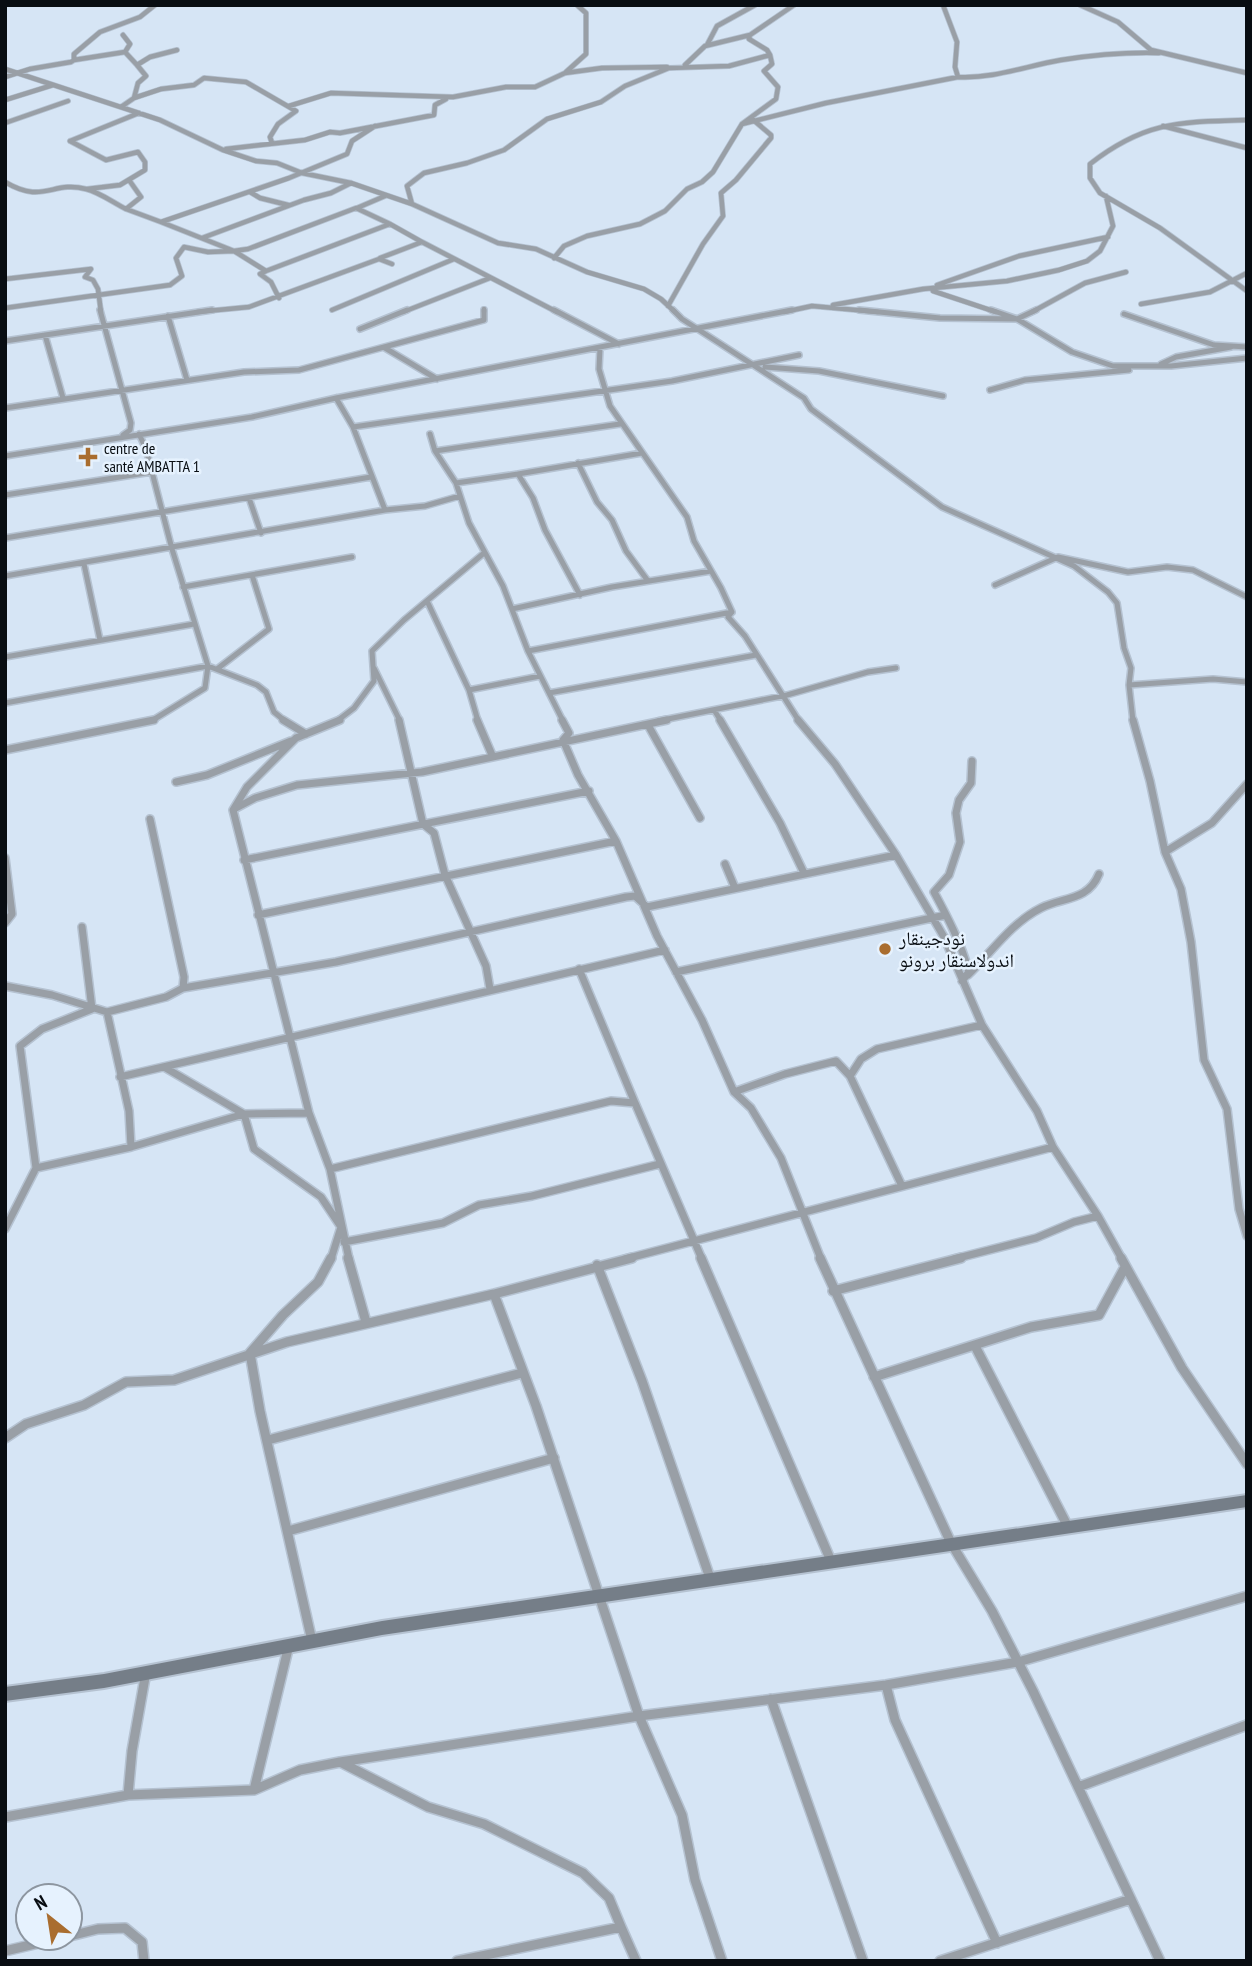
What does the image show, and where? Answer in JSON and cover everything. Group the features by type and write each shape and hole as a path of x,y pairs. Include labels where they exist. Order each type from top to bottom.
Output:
{"street":[{"path":"74,60 74,54 100,32 140,17 155,5"},
{"path":"289,106 331,93 453,97 506,87 535,87 565,73 586,54 586,13 577,5"},
{"path":"685,66 707,45 717,26 755,5"},
{"path":"707,45 750,35 794,5"},
{"path":"943,5 957,42 955,67 958,77"},
{"path":"1080,5 1113,19 1144,47 1247,73"},
{"path":"5,77 74,60 125,52 130,44 123,35"},
{"path":"750,35 748,39 769,52 772,64 764,71 777,85 778,95 752,119"},
{"path":"137,65 177,50"},
{"path":"125,52 146,76 138,83 134,98"},
{"path":"554,258 564,246 595,234 640,224 665,211 687,190 713,172 742,124 752,119 958,77 976,78 1061,60 1127,52 1159,52"},
{"path":"565,73 602,68 729,66 770,55"},
{"path":"412,204 407,186 424,173 467,163 504,150 547,119 596,104 625,86 675,66"},
{"path":"5,69 160,120 223,150 256,161 277,163 302,173 351,183 412,204 498,243 536,250 587,272 644,289 682,319 804,398 811,410 942,507 965,514 1021,544 1058,557 1128,572 1167,567 1185,569 1247,597"},
{"path":"121,107 134,98 161,89 194,85 204,78 246,82 255,90 296,111 278,124 270,137 272,144"},
{"path":"5,100 54,85"},
{"path":"223,150 305,140 330,132 340,133 432,116 436,114 435,105 453,97"},
{"path":"5,123 68,102"},
{"path":"5,182 20,191 37,194 68,187 87,189 120,185 145,170 145,162 138,152 106,160 70,141 139,113"},
{"path":"668,306 691,270 702,244 723,216 721,193 736,180 771,138 771,135 752,119"},
{"path":"1247,120 1189,121 1158,125 1126,138 1090,164 1093,186 1160,228 1247,290"},
{"path":"1158,125 1247,148"},
{"path":"161,222 347,155 352,141 375,126"},
{"path":"126,208 141,197 129,180"},
{"path":"201,239 288,205 331,193 351,183"},
{"path":"87,189 126,208 234,251 266,271"},
{"path":"250,192 260,198 288,205"},
{"path":"184,247 204,253 234,251 268,243 385,195"},
{"path":"5,456 252,417 336,398 701,330 812,306 832,306 923,289 1007,281 1059,270 1087,261 1100,251 1113,226 1113,216 1106,196"},
{"path":"356,208 619,344"},
{"path":"279,298 271,282 260,274 390,225"},
{"path":"5,308 161,287 182,276 176,258 193,235"},
{"path":"923,289 1019,256 1108,237"},
{"path":"5,341 168,316 249,307 279,298 422,242"},
{"path":"379,259 392,264"},
{"path":"332,310 454,259"},
{"path":"5,279 91,269 86,276 93,280 98,289 131,423 130,430 112,438"},
{"path":"812,306 940,318 1017,319 1051,304 1085,283 1126,272"},
{"path":"1141,303 1199,295 1233,282 1247,273"},
{"path":"360,330 490,278"},
{"path":"923,289 944,293 1026,322 1051,341 1097,363 1186,366 1247,358"},
{"path":"5,408 244,372 299,370 484,320 484,309"},
{"path":"1124,314 1199,341 1231,347"},
{"path":"168,316 187,380"},
{"path":"45,335 63,398"},
{"path":"384,347 437,379"},
{"path":"990,390 1025,380 1158,366 1176,357 1231,347 1247,347"},
{"path":"600,348 599,369 604,391 620,424 687,517 688,528 711,571 724,587 732,612"},
{"path":"353,427 604,391 754,366 799,355"},
{"path":"754,366 819,371 943,396"},
{"path":"336,398 353,427 385,510"},
{"path":"435,452 620,424"},
{"path":"5,750 153,720 205,688 208,666 139,434"},
{"path":"430,434 435,452 456,483 469,523 503,586 528,651 569,733 563,740"},
{"path":"456,483 642,453"},
{"path":"578,463 597,502 612,520 626,551 648,581"},
{"path":"5,495 152,472"},
{"path":"518,474 533,498 532,505 541,525 580,595"},
{"path":"5,538 371,477"},
{"path":"5,576 385,510 425,506 460,496"},
{"path":"249,498 261,533"},
{"path":"176,782 219,771 338,721 355,708 374,681 372,651 484,553"},
{"path":"183,587 352,557"},
{"path":"995,585 1058,557"},
{"path":"1058,557 1102,586 1117,603 1124,648 1131,668 1129,685 1132,716 1150,781 1165,852 1181,890 1191,942 1204,1060 1227,1109 1238,1209 1247,1236"},
{"path":"84,564 100,640"},
{"path":"512,609 711,571"},
{"path":"217,669 269,629 252,575"},
{"path":"427,601 469,690 478,723 492,755"},
{"path":"528,651 732,612"},
{"path":"732,612 728,617 745,636 796,716 835,764 896,855 965,978 982,1025 1037,1111 1053,1147 1098,1216 1181,1368 1247,1464"},
{"path":"5,657 194,624"},
{"path":"549,693 756,655"},
{"path":"372,664 403,728 410,774 423,824 434,833 445,875 486,966 490,989"},
{"path":"5,703 208,666 257,685 266,692 266,702 270,709 306,734"},
{"path":"233,810 269,793 312,783 410,774 783,696 883,669 896,668"},
{"path":"469,690 540,676"},
{"path":"1129,685 1213,679 1247,681"},
{"path":"714,710 780,823 804,873"},
{"path":"648,725 700,818"},
{"path":"296,738 247,787 233,810 309,1113 330,1169 344,1242 366,1322"},
{"path":"563,740 578,775 617,841 665,950 734,1092 751,1108 767,1131 803,1211 833,1292 951,1543 992,1611 1018,1662 1160,1961"},
{"path":"965,978 962,946 954,925 934,892 949,875 960,842 956,813 959,800 971,783 972,761"},
{"path":"1165,852 1212,823 1247,784"},
{"path":"244,860 589,791"},
{"path":"150,818 184,977 183,988"},
{"path":"258,915 617,841"},
{"path":"647,907 896,855"},
{"path":"5,858 12,914 5,923"},
{"path":"724,864 735,888"},
{"path":"965,978 1024,920 1039,909 1088,892 1096,885 1099,874"},
{"path":"5,986 52,995 107,1012 166,997 183,988 336,962 626,897 635,896 647,907"},
{"path":"676,972 912,921 933,920 946,915"},
{"path":"82,927 92,1009"},
{"path":"120,1077 290,1038 363,1018 665,950"},
{"path":"579,970 831,1561"},
{"path":"5,1229 36,1168 20,1046 25,1037 92,1009"},
{"path":"107,1012 129,1111 131,1147"},
{"path":"850,1076 861,1059 877,1049 982,1025"},
{"path":"734,1092 785,1073 836,1061 850,1076 902,1186"},
{"path":"164,1067 244,1114 254,1149 321,1197 341,1227"},
{"path":"330,1169 611,1101 635,1103"},
{"path":"36,1168 131,1147 244,1114 309,1113"},
{"path":"5,1437 26,1424 84,1405 126,1382 174,1380 250,1353 366,1322 494,1294 1053,1147"},
{"path":"344,1242 443,1223 479,1205 531,1196 660,1164"},
{"path":"833,1292 1036,1238 1074,1222 1098,1216"},
{"path":"250,1353 283,1315 318,1282 328,1268 341,1227"},
{"path":"597,1265 655,1416 710,1578"},
{"path":"874,1377 1031,1327 1099,1315 1125,1266"},
{"path":"494,1294 554,1458 639,1716 682,1815 695,1880 722,1961"},
{"path":"975,1346 1067,1525"},
{"path":"250,1353 260,1411 312,1641"},
{"path":"268,1440 522,1373"},
{"path":"288,1531 554,1458"},
{"path":"5,1694 104,1681 289,1645 597,1595 1247,1501"},
{"path":"5,1817 128,1796 254,1790 300,1770 340,1762 639,1716 886,1685 1018,1662 1247,1596"},
{"path":"254,1790 289,1645"},
{"path":"128,1796 132,1751 146,1671"},
{"path":"886,1685 900,1732 997,1943"},
{"path":"771,1699 863,1961"},
{"path":"1078,1787 1247,1725"},
{"path":"340,1762 428,1807 484,1824 583,1873 609,1898 636,1961"},
{"path":"940,1961 1131,1899"},
{"path":"457,1961 621,1927"},
{"path":"84,1932 125,1928 142,1942 144,1961"}],"place":[{"name":"centre de santé AMBATTA 1","path":"88,457"},
{"name":"نودجينقار اندولاسنقار برونو","path":"885,949"}]}
